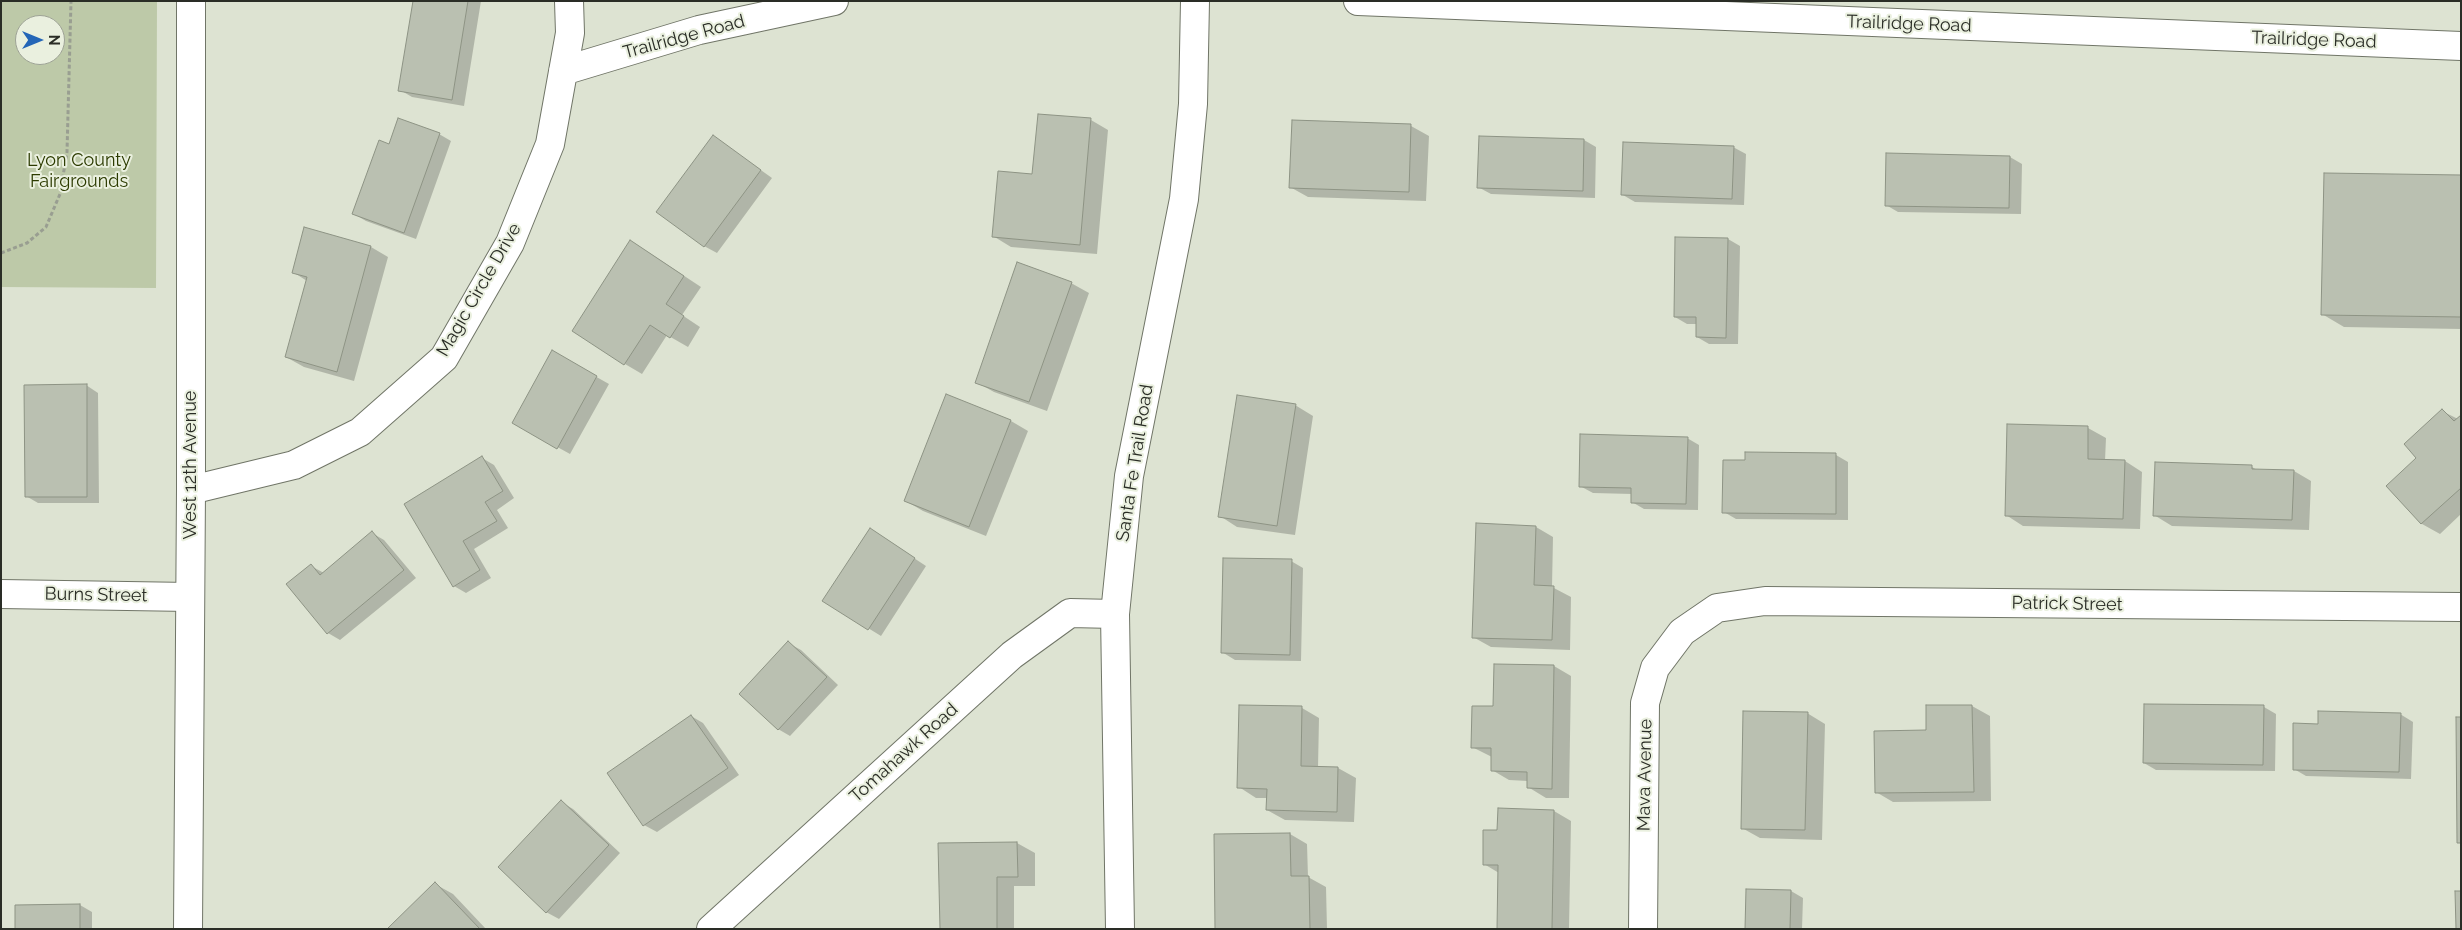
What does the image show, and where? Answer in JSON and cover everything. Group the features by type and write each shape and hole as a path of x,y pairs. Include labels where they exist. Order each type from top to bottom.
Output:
{"street":[{"name":"West 12th Avenue","path":"188,929 191,490 190,1"},
{"name":"Magic Circle Drive","path":"191,490 294,465 360,432 444,358 510,244 550,144 570,33 569,1"},
{"name":"Trailridge Road","path":"563,70 699,30 834,1"},
{"name":"Santa Fe Trail Road","path":"1120,929 1115,614 1129,476 1184,199 1193,104 1195,1"},
{"name":"Trailridge Road","path":"1358,1 2461,46"},
{"name":"Burns Street","path":"1,594 190,597"},
{"name":"Patrick Street","path":"1682,632 1717,608 1765,601 2461,607"},
{"name":"Tomahawk Road","path":"711,929 1012,655 1070,612 1115,614"},
{"name":"Mava Avenue","path":"1643,929 1645,703 1655,668 1682,632"}],"path":[{"path":"1,253 27,243 46,227 60,194 67,152 71,1"}],"green space":[{"name":"Lyon County Fairgrounds","path":"1,1 157,1 156,288 1,287"}],"building":[{"path":"413,1 468,1 452,100 398,91"},
{"path":"1038,114 1091,118 1080,245 992,237 998,171 1032,174"},
{"path":"398,118 440,133 404,233 352,214 379,140 389,144"},
{"path":"1292,120 1411,124 1409,192 1289,188"},
{"path":"713,135 761,170 704,247 656,212"},
{"path":"1479,136 1584,139 1583,191 1477,188"},
{"path":"1623,142 1734,146 1732,199 1621,195"},
{"path":"1886,153 2010,156 2009,208 1885,206"},
{"path":"2324,173 2461,175 2461,317 2321,315"},
{"path":"304,227 371,246 337,372 285,357 307,277 292,273"},
{"path":"1675,237 1728,238 1726,338 1696,337 1696,317 1674,317"},
{"path":"630,240 684,276 666,304 684,316 670,338 650,325 624,365 572,331"},
{"path":"1017,262 1072,282 1029,402 975,383"},
{"path":"552,350 597,376 557,449 512,423"},
{"path":"87,384 87,497 25,497 24,385"},
{"path":"946,394 1011,420 969,527 904,501"},
{"path":"1237,395 1296,404 1277,526 1218,517"},
{"path":"2442,409 2454,421 2461,415 2461,488 2421,524 2386,486 2416,458 2404,444"},
{"path":"2007,424 2088,426 2088,459 2125,460 2123,519 2005,516"},
{"path":"1580,434 1688,437 1686,504 1631,503 1631,488 1579,487"},
{"path":"1745,452 1836,453 1836,514 1722,513 1723,460 1745,460"},
{"path":"482,456 503,491 485,502 497,521 463,541 480,570 453,587 404,504"},
{"path":"2155,462 2252,465 2252,469 2294,470 2292,520 2153,516"},
{"path":"1476,523 1536,526 1534,585 1554,586 1552,640 1472,638"},
{"path":"870,528 915,558 868,630 822,601"},
{"path":"372,531 404,570 327,634 286,584 311,564 320,575"},
{"path":"1223,558 1292,559 1290,655 1221,653"},
{"path":"788,641 827,677 778,730 739,694"},
{"path":"1494,664 1554,665 1552,789 1527,788 1527,772 1491,771 1491,748 1471,748 1472,706 1493,706"},
{"path":"2144,704 2264,705 2263,765 2143,763"},
{"path":"1239,705 1302,706 1301,766 1338,767 1337,812 1266,810 1267,789 1237,788"},
{"path":"1926,705 1972,705 1974,792 1875,793 1874,731 1926,730"},
{"path":"1743,711 1808,712 1805,830 1741,829"},
{"path":"2318,711 2401,713 2399,772 2293,770 2293,723 2318,724"},
{"path":"691,715 728,768 643,826 607,773"},
{"path":"2456,717 2461,717 2461,843 2457,843"},
{"path":"561,800 609,845 546,913 498,867"},
{"path":"1498,808 1554,810 1552,929 1497,929 1498,865 1483,865 1483,830 1497,830"},
{"path":"1290,833 1291,876 1309,876 1310,929 1215,929 1214,834"},
{"path":"1017,842 1018,877 997,877 997,929 940,929 938,843"},
{"path":"435,882 480,929 387,929"},
{"path":"1746,889 1791,890 1790,929 1745,929"},
{"path":"2455,891 2461,891 2461,929 2456,929"},
{"path":"80,904 80,929 15,929 15,905"}]}
